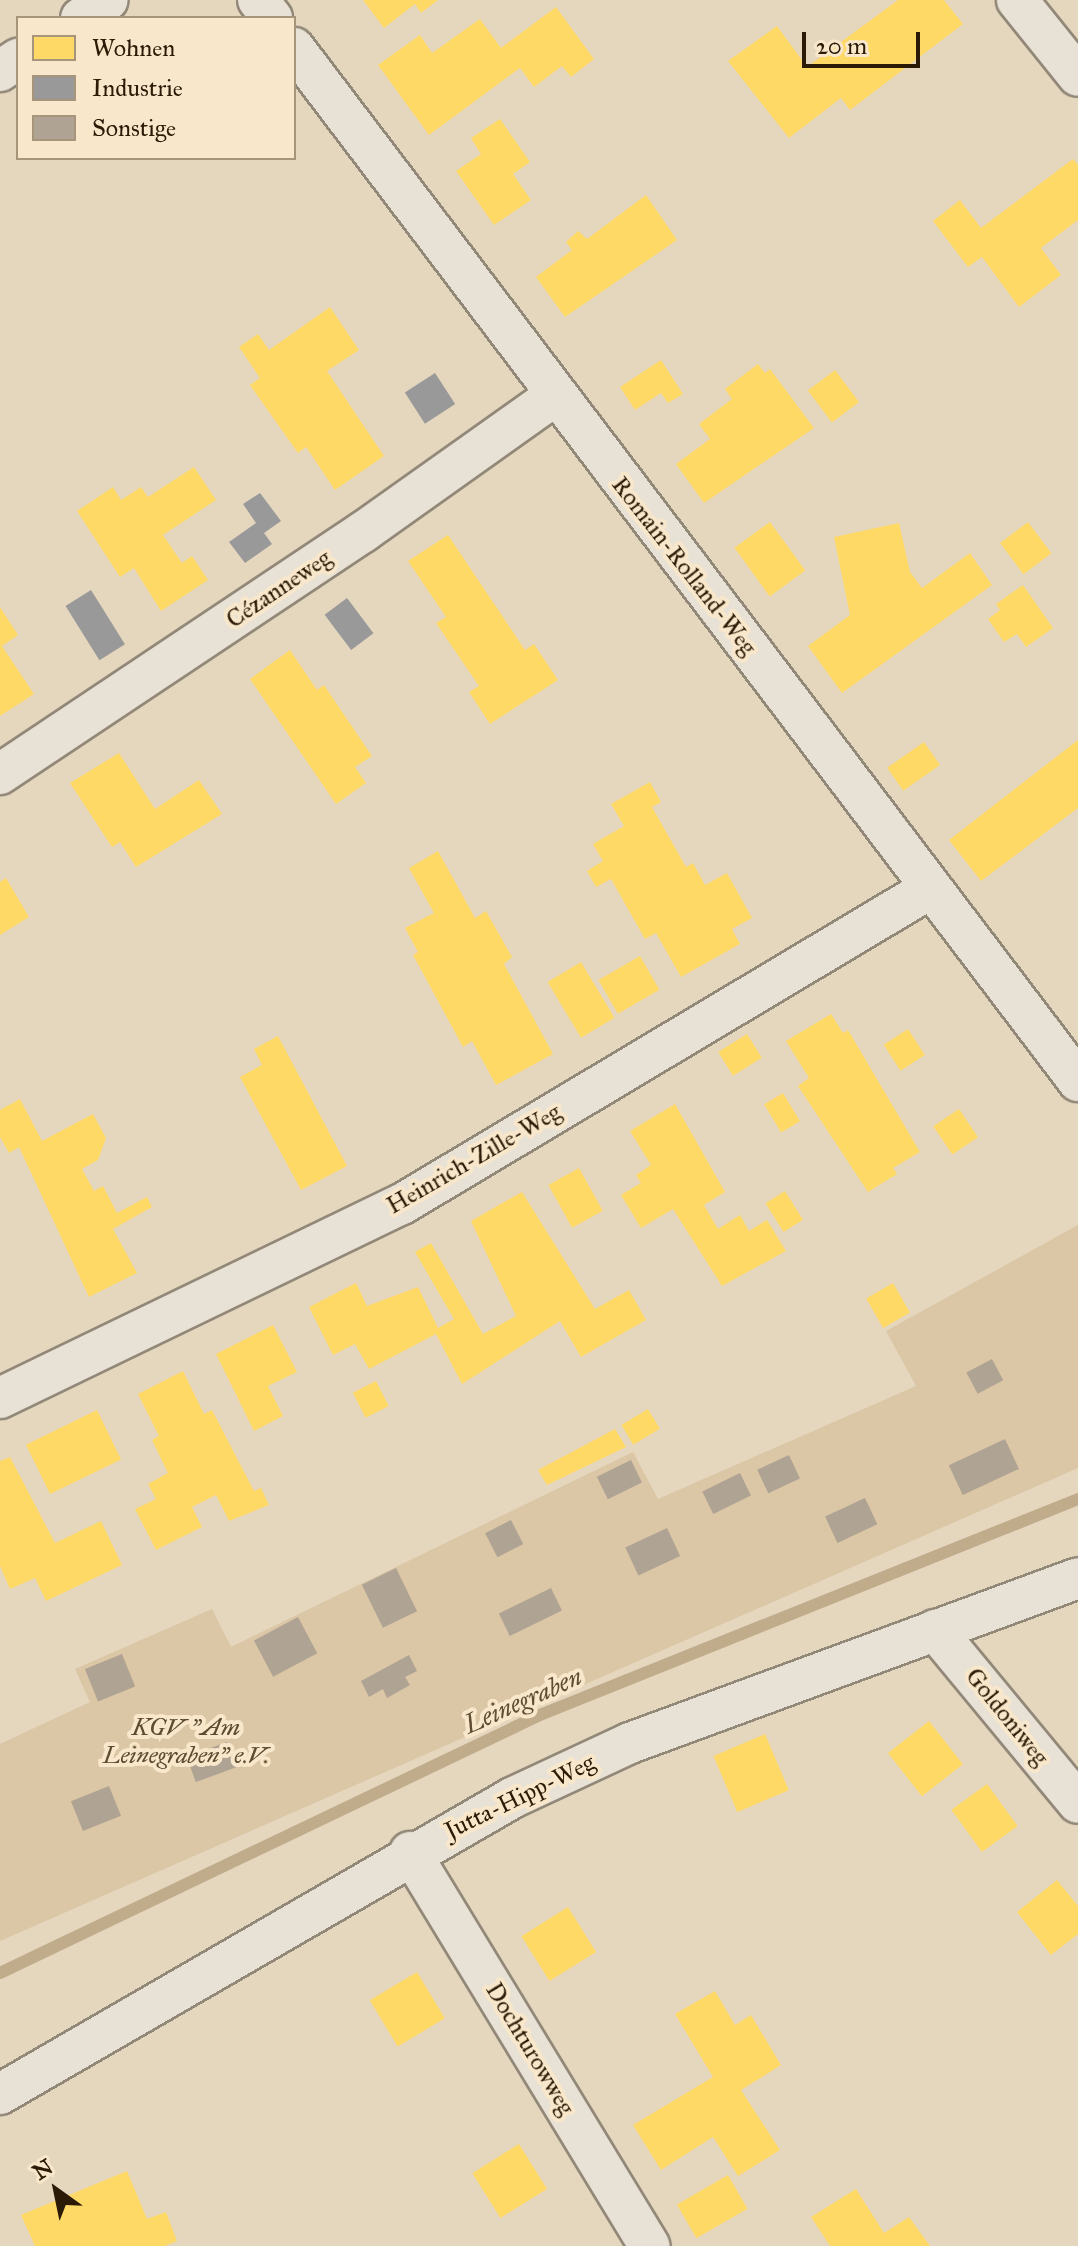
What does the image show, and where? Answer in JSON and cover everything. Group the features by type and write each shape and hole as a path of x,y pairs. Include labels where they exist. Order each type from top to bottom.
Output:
{"street":[{"path":"84,16 108,0"},
{"path":"258,0 270,16"},
{"path":"1017,0 1078,76"},
{"name":"Romain-Rolland-Weg","path":"296,51 553,397 1078,1081"},
{"name":"Cézanneweg","path":"0,774 338,549 553,397"},
{"name":"Heinrich-Zille-Weg","path":"0,1398 402,1204 931,888"},
{"name":"Jutta-Hipp-Weg","path":"0,2094 410,1852 630,1743 1078,1578"},
{"name":"Goldoniweg","path":"935,1630 1078,1803"},
{"name":"Dochturowweg","path":"410,1852 650,2246"}],"green space":[{"name":"KGV \"Am Leinegraben\" e.V.","path":"1078,1225 1078,1468 0,1941 0,1744 90,1702 75,1669 212,1609 231,1647 633,1452 658,1499 916,1386 886,1331"}],"building: Wohnen":[{"path":"363,0 438,0 421,13 415,4 384,28"},
{"path":"898,0 944,0 963,24 850,110 841,98 789,138 728,61 777,26 807,67"},
{"path":"556,7 594,59 571,77 562,66 534,87 520,68 429,135 378,65 420,35 432,53 480,19 501,48"},
{"path":"500,119 530,162 513,174 531,200 494,225 456,171 481,154 471,138"},
{"path":"1073,159 1078,165 1078,220 1041,248 1061,275 1019,307 982,257 968,267 933,221 960,200 981,228"},
{"path":"646,195 677,240 565,317 536,277 572,250 566,242 578,231 587,239"},
{"path":"330,307 359,350 327,371 384,456 335,490 306,447 298,453 250,385 260,378 239,347 258,334 269,350"},
{"path":"661,360 683,394 668,403 661,393 635,410 620,387"},
{"path":"758,364 765,373 770,369 814,428 704,503 676,464 710,439 699,424 732,399 725,389"},
{"path":"835,370 859,402 832,422 808,390"},
{"path":"194,467 216,500 163,535 182,563 192,556 208,580 161,611 134,568 120,577 77,511 113,487 121,500 141,487 148,497"},
{"path":"770,522 805,571 770,596 734,548"},
{"path":"1028,522 1051,553 1024,574 1000,543"},
{"path":"899,523 910,572 922,588 970,553 992,585 842,693 808,646 850,615 834,537"},
{"path":"448,535 525,650 534,644 558,680 490,724 469,692 479,686 436,623 446,617 408,561"},
{"path":"1023,585 1053,628 1026,647 1017,634 1004,642 988,619 1000,610 996,604"},
{"path":"0,607 18,635 2,646 34,694 0,716"},
{"path":"290,650 317,690 324,685 372,756 355,767 366,783 336,804 250,679"},
{"path":"1078,740 1078,808 981,881 949,840"},
{"path":"924,742 940,765 903,791 887,768"},
{"path":"119,753 155,809 199,780 222,814 136,867 120,842 112,847 70,783"},
{"path":"650,782 661,802 652,807 686,867 693,863 705,885 727,873 752,918 732,929 740,944 681,977 656,933 645,939 611,879 596,887 587,871 603,861 593,844 624,826 611,804"},
{"path":"438,851 475,918 486,911 512,957 504,964 553,1054 496,1085 472,1041 463,1047 413,955 418,952 405,928 434,913 409,868"},
{"path":"6,878 29,917 0,935 0,882"},
{"path":"640,956 660,990 618,1014 598,980"},
{"path":"581,962 614,1018 581,1038 548,982"},
{"path":"831,1014 843,1033 848,1030 920,1152 893,1168 897,1174 868,1192 798,1086 809,1078 786,1041"},
{"path":"908,1029 925,1055 901,1071 884,1045"},
{"path":"747,1034 762,1058 733,1076 718,1052"},
{"path":"278,1036 347,1166 301,1190 240,1077 262,1065 254,1049"},
{"path":"783,1093 800,1121 781,1133 764,1104"},
{"path":"20,1099 42,1141 93,1114 106,1138 98,1160 82,1169 94,1191 103,1186 117,1213 147,1197 152,1207 113,1229 137,1273 89,1297 19,1147 9,1153 0,1137 0,1110"},
{"path":"675,1104 725,1192 704,1205 718,1229 740,1215 749,1231 767,1220 786,1251 722,1286 673,1209 641,1228 621,1195 641,1183 636,1175 651,1165 630,1131"},
{"path":"959,1109 978,1137 952,1155 933,1126"},
{"path":"579,1168 603,1211 572,1228 548,1185"},
{"path":"785,1191 803,1220 784,1232 765,1203"},
{"path":"522,1192 595,1309 629,1290 646,1320 581,1357 560,1321 462,1384 436,1334 369,1369 355,1344 333,1355 309,1307 356,1283 367,1306 418,1287 438,1328 454,1319 415,1252 431,1243 483,1334 516,1316 471,1221"},
{"path":"893,1283 910,1312 883,1328 866,1298"},
{"path":"273,1325 297,1372 268,1386 283,1416 254,1431 216,1354"},
{"path":"183,1371 204,1414 212,1410 254,1491 261,1488 269,1505 229,1521 216,1495 192,1507 202,1527 156,1550 135,1509 156,1499 148,1484 168,1473 152,1440 159,1436 138,1394"},
{"path":"376,1381 389,1406 366,1418 353,1393"},
{"path":"648,1409 660,1429 633,1445 621,1425"},
{"path":"97,1410 121,1459 50,1494 26,1445"},
{"path":"615,1429 626,1447 547,1485 538,1470"},
{"path":"10,1457 55,1543 101,1521 122,1565 46,1601 35,1578 10,1589 0,1566 0,1461"},
{"path":"929,1721 963,1764 922,1796 888,1753"},
{"path":"765,1734 789,1790 737,1812 713,1756"},
{"path":"987,1784 1018,1826 982,1852 951,1810"},
{"path":"1057,1880 1078,1906 1078,1934 1051,1955 1017,1912"},
{"path":"568,1907 596,1952 549,1981 521,1936"},
{"path":"417,1972 445,2018 398,2047 370,2000"},
{"path":"715,1991 735,2025 751,2015 781,2065 741,2090 780,2150 738,2176 713,2137 661,2170 633,2125 713,2077 675,2014"},
{"path":"519,2144 547,2189 500,2218 472,2173"},
{"path":"127,2171 147,2219 166,2212 177,2241 165,2246 35,2246 21,2215"},
{"path":"728,2175 747,2209 696,2238 677,2204"},
{"path":"856,2189 884,2233 909,2217 930,2246 830,2246 811,2217"}],"building: Industrie":[{"path":"435,373 455,404 425,424 405,393"},
{"path":"260,493 281,521 264,533 272,544 245,563 229,542 256,523 243,504"},
{"path":"91,590 125,644 99,660 66,606"},
{"path":"347,598 373,633 351,650 325,615"}],"building: Sonstige":[{"path":"992,1359 1003,1380 978,1394 966,1373"},
{"path":"1005,1439 1019,1469 963,1495 949,1465"},
{"path":"789,1455 800,1479 768,1493 757,1470"},
{"path":"631,1460 642,1482 608,1499 597,1477"},
{"path":"740,1473 751,1495 713,1514 702,1491"},
{"path":"865,1498 877,1524 837,1543 825,1517"},
{"path":"511,1520 523,1544 497,1557 485,1533"},
{"path":"667,1528 680,1556 638,1576 625,1547"},
{"path":"396,1568 417,1611 383,1628 362,1585"},
{"path":"551,1588 562,1610 510,1636 499,1613"},
{"path":"298,1617 317,1653 273,1677 254,1640"},
{"path":"122,1654 135,1686 98,1701 85,1669"},
{"path":"409,1655 417,1671 405,1677 410,1685 387,1698 383,1689 369,1697 361,1681"},
{"path":"227,1742 236,1767 196,1782 187,1757"},
{"path":"109,1786 121,1816 83,1831 71,1801"}],"waterway":[{"name":"Leinegraben","path":"0,1973 540,1715 1078,1499"}]}
